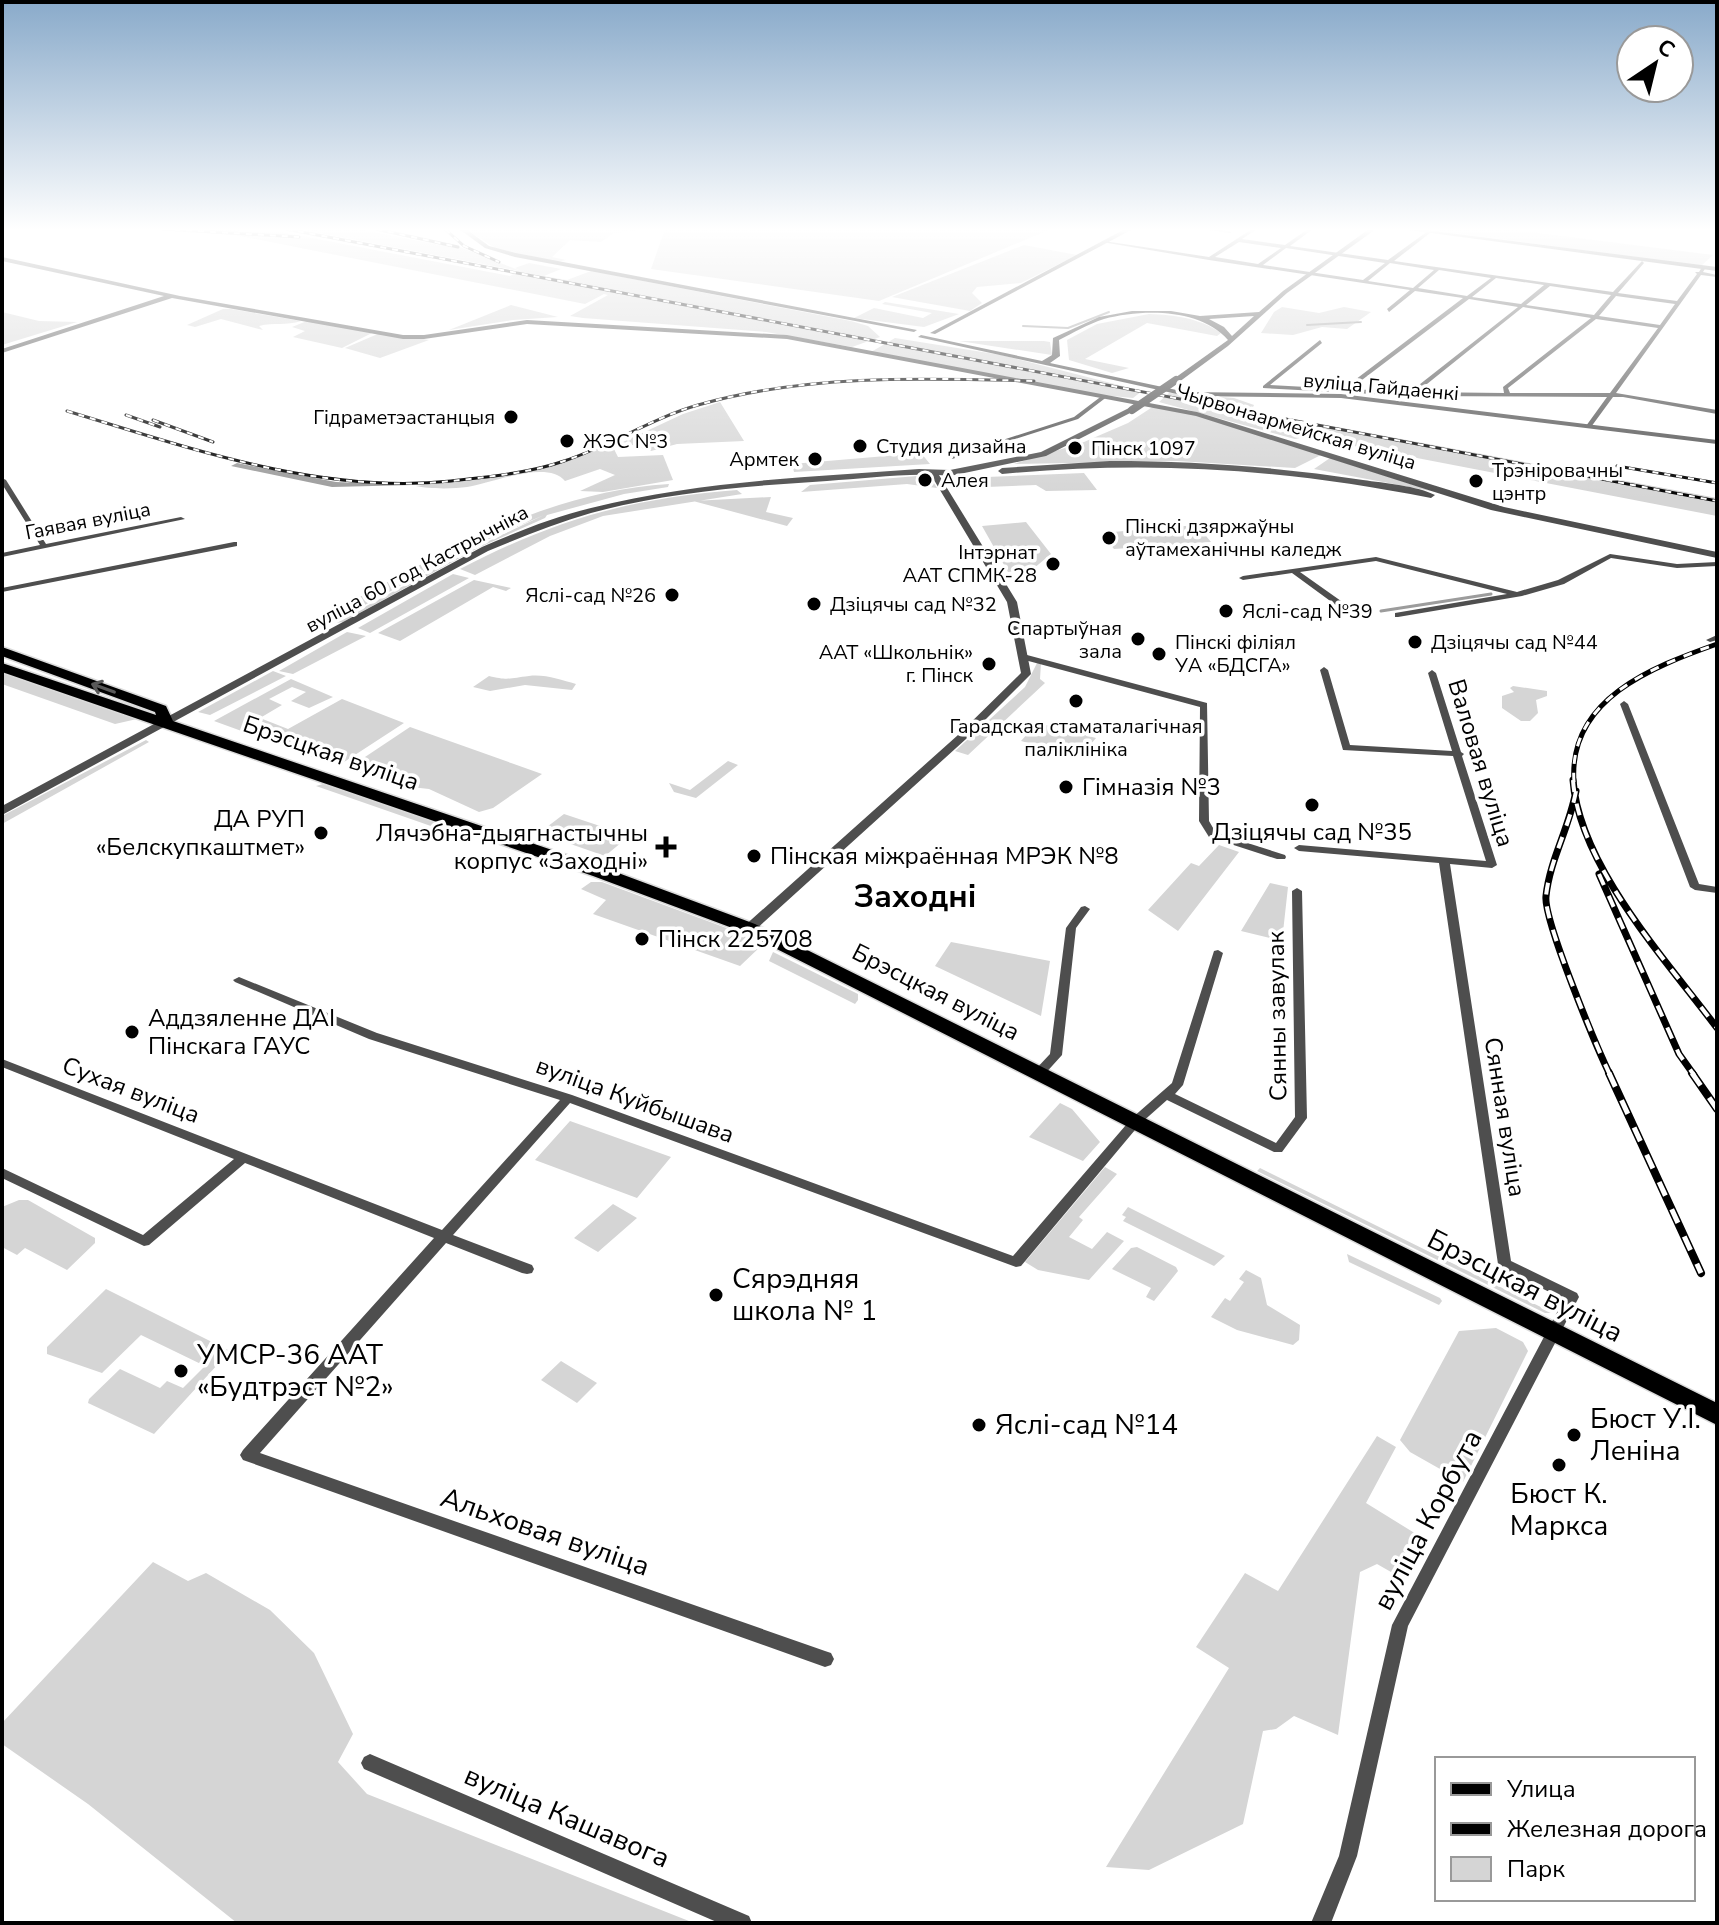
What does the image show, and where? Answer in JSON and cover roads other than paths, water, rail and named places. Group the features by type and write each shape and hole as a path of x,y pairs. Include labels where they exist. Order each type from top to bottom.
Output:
{"main road":[{"name":"Брэсцкая вуліца","path":"2,651 161,709 167,724"},
{"name":"Брэсцкая вуліца","path":"2,667 599,872 749,928 1717,1415"}],"street":[{"path":"2,351 103,319"},
{"name":"Чырвонаармейская вуліца","path":"304,319 414,337 527,322 755,333 1220,419 1439,493 1503,510 1717,555"},
{"path":"850,319 917,333 950,323"},
{"path":"933,334 958,319"},
{"path":"1044,363 1056,356 1055,339 1099,319"},
{"path":"1196,319 1218,325 1231,339"},
{"path":"1043,451 1099,429 1132,410 1254,319"},
{"path":"1345,390 1441,319"},
{"path":"1411,394 1508,319"},
{"path":"1507,393 1505,388 1593,319"},
{"path":"1607,319 1661,327"},
{"path":"1589,426 1608,395 1667,319"},
{"name":"вуліца Гайдаенкі","path":"917,333 933,334 952,342"},
{"name":"вуліца Гайдаенкі","path":"917,333 1186,394 1341,396 1717,442"},
{"path":"1320,342 1265,387 1411,394 1608,395 1717,412"},
{"path":"950,458 1076,418 1105,396"},
{"name":"вуліца 60 год Кастрычніка","path":"933,472 950,473 1043,454 1043,451"},
{"name":"вуліца 60 год Кастрычніка","path":"2,811 485,549 558,518 678,490 933,472 1043,451"},
{"path":"1300,471 1327,454"},
{"path":"1001,463 996,467 1013,470"},
{"name":"Чырвонаармейская вуліца","path":"950,473 1187,463 1300,471 1439,493"},
{"path":"749,928 1007,696 1026,674 1012,602 933,472"},
{"path":"3,480 44,546"},
{"name":"Гаявая вуліца","path":"2,555 181,519"},
{"path":"2,590 234,544"},
{"path":"1398,615 1519,594 1561,582 1610,556 1677,566 1717,564"},
{"path":"1243,578 1376,559 1519,594"},
{"path":"1295,572 1338,603 1331,609"},
{"path":"1024,657 1204,705 1204,821 1212,835 1281,857"},
{"path":"1324,670 1346,748 1459,754"},
{"name":"Валовая вуліца","path":"1432,673 1492,865 1444,861"},
{"path":"1624,704 1695,887 1717,890"},
{"path":"1299,848 1444,861"},
{"name":"Сянная вуліца","path":"1444,861 1505,1264 1572,1297 1554,1334"},
{"name":"Сянны завулак","path":"1165,1094 1278,1149 1301,1118 1297,891"},
{"path":"1039,1073 1056,1055 1071,928 1085,909"},
{"path":"1136,1121 1177,1085 1218,953"},
{"name":"вуліца Куйбышава","path":"239,980 373,1036 568,1098 1016,1262 1136,1121"},
{"name":"Сухая вуліца","path":"2,1063 527,1269"},
{"path":"442,1234 568,1098"},
{"path":"2,1173 144,1241 243,1158"},
{"name":"Альховая вуліца","path":"442,1234 248,1455 825,1659"},
{"name":"вуліца Корбута","path":"1321,1923 1348,1856 1400,1625 1554,1334"},
{"name":"вуліца Кашавога","path":"370,1763 742,1923"}],"waterway":[{"path":"1023,326 1068,328 1091,319"},
{"path":"1307,325 1361,322"},
{"path":"1381,611 1491,594"}],"railway":[{"path":"759,319 1717,501"},
{"path":"67,411 256,465 305,475 402,484 494,476 551,465 698,405 781,388 865,380 1034,381"},
{"path":"126,415 160,427"},
{"path":"153,420 213,442"},
{"path":"1617,466 1717,483"},
{"path":"1574,782 1576,753 1585,729 1599,708 1619,690 1642,676 1717,644"},
{"path":"1573,780 1575,793"},
{"path":"1575,793 1591,846 1608,879 1651,943 1717,1028"},
{"path":"1575,793 1548,882 1547,909 1572,984 1610,1075"},
{"path":"1599,874 1679,1054 1694,1075"},
{"path":"1609,1073 1701,1273"},
{"path":"1692,1073 1717,1109"}],"place":[{"name":"Гідраметэастанцыя","path":"511,417"},
{"name":"ЖЭС №3","path":"567,441"},
{"name":"Студия дизайна","path":"860,446"},
{"name":"Пінск 1097","path":"1075,448"},
{"name":"Армтек","path":"815,459"},
{"name":"Алея","path":"925,480"},
{"name":"Трэніровачны цэнтр","path":"1476,481"},
{"name":"Пінскі дзяржаўны аўтамеханічны каледж","path":"1109,538"},
{"name":"Інтэрнат ААТ СПМК-28","path":"1053,564"},
{"name":"Яслі-сад №26","path":"672,595"},
{"name":"Дзіцячы сад №32","path":"814,604"},
{"name":"Яслі-сад №39","path":"1226,611"},
{"name":"Спартыўная зала","path":"1138,639"},
{"name":"Дзіцячы сад №44","path":"1415,642"},
{"name":"Пінскі філіял УА «БДСГА»","path":"1159,654"},
{"name":"ААТ «Школьнік» г. Пінск","path":"989,664"},
{"name":"Гарадская стаматалагічная паліклініка","path":"1076,701"},
{"name":"Гімназія №3","path":"1066,787"},
{"name":"Дзіцячы сад №35","path":"1312,805"},
{"name":"ДА РУП «Белскупкаштмет»","path":"321,833"},
{"name":"Лячэбна-дыягнастычны корпус «Заходні»","path":"666,847"},
{"name":"Пінская міжраённая МРЭК №8","path":"754,856"},
{"name":"Пінск 225708","path":"642,939"},
{"name":"Аддзяленне ДАІ Пінскага ГАУС","path":"132,1032"},
{"name":"Сярэдняя школа № 1","path":"716,1295"},
{"name":"УМСР-36 ААТ «Будтрэст №2»","path":"181,1371"},
{"name":"Яслі-сад №14","path":"979,1425"},
{"name":"Бюст У.І. Леніна","path":"1574,1435"},
{"name":"Бюст К. Маркса","path":"1559,1465"}],"district":[{"name":"Заходні","path":"915,896"}]}
